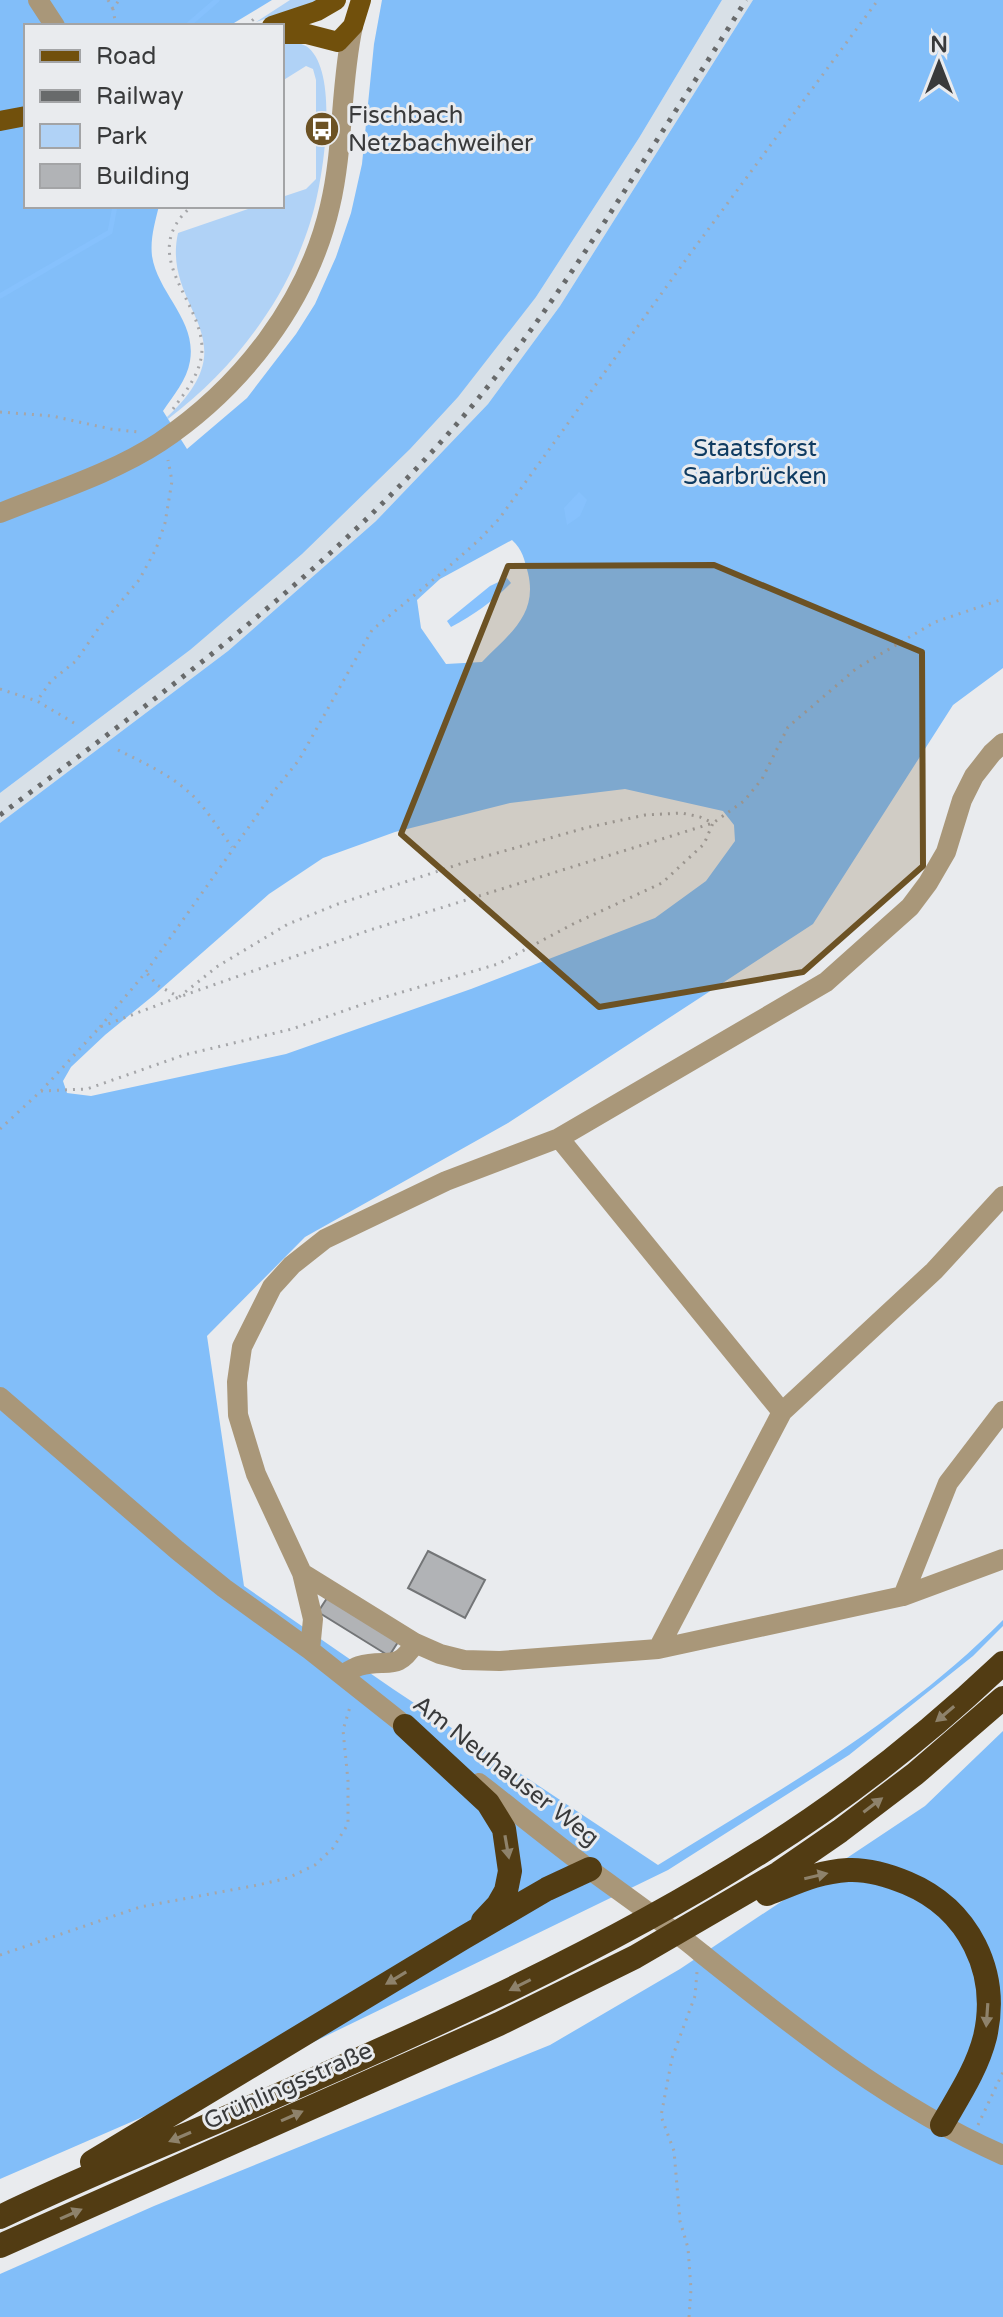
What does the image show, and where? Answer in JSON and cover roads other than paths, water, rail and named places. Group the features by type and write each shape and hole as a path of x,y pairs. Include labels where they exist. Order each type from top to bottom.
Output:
{"highway":[{"path":"6,2215 489,2000 660,1913 812,1818 899,1754 1003,1663"},
{"path":"742,1900 915,1774 1003,1698"},
{"path":"405,1726 488,1803 504,1829 510,1871 506,1891 498,1905 463,1938"},
{"path":"6,2215 463,1938 547,1889 590,1869"},
{"path":"742,1900 812,1875 848,1870 869,1871 922,1889 945,1906 968,1931 981,1957 988,1986 985,2035 978,2060 942,2125"},
{"name":"Grühlingsstraße","path":"0,2246 499,2024 599,1976 742,1900"}],"main road":[{"path":"278,24 317,11 336,0"},
{"path":"345,34 346,0"},
{"path":"345,34 361,0"},
{"path":"317,11 332,14 345,34"},
{"path":"284,34 345,34"},
{"path":"0,121 24,116"}],"street":[{"path":"38,0 54,24"},
{"path":"0,513 108,469 160,442 208,404 247,366 276,327 296,295 317,248 330,206 337,161 345,34"},
{"path":"310,1650 313,1619 302,1573 256,1474 238,1415 237,1382 242,1347 272,1287 292,1265 325,1239 446,1181 559,1138 826,982 910,907 928,883 946,852 962,800 974,776 1003,743"},
{"path":"559,1138 782,1412"},
{"path":"658,1649 782,1412 934,1271 1003,1196"},
{"name":"Am Neuhauser Weg","path":"0,1397 224,1588 349,1680 802,2033 872,2082 942,2125 1003,2155"},
{"path":"903,1596 948,1483 1003,1411"},
{"path":"302,1573 415,1643 464,1660 500,1661 658,1649 903,1596 1003,1559"},
{"path":"349,1680 359,1666 399,1662 406,1658 415,1643"}],"waterway":[{"path":"189,24 217,0"},
{"path":"0,296 110,232 115,208"}],"railway":[{"path":"0,815 168,688 277,600 329,554 429,455 486,389 564,283 746,0"}],"place":[{"name":"Fischbach Netzbachweiher","path":"322,129"}],"park label":[{"name":"Staatsforst Saarbrücken","path":"755,462"}]}
